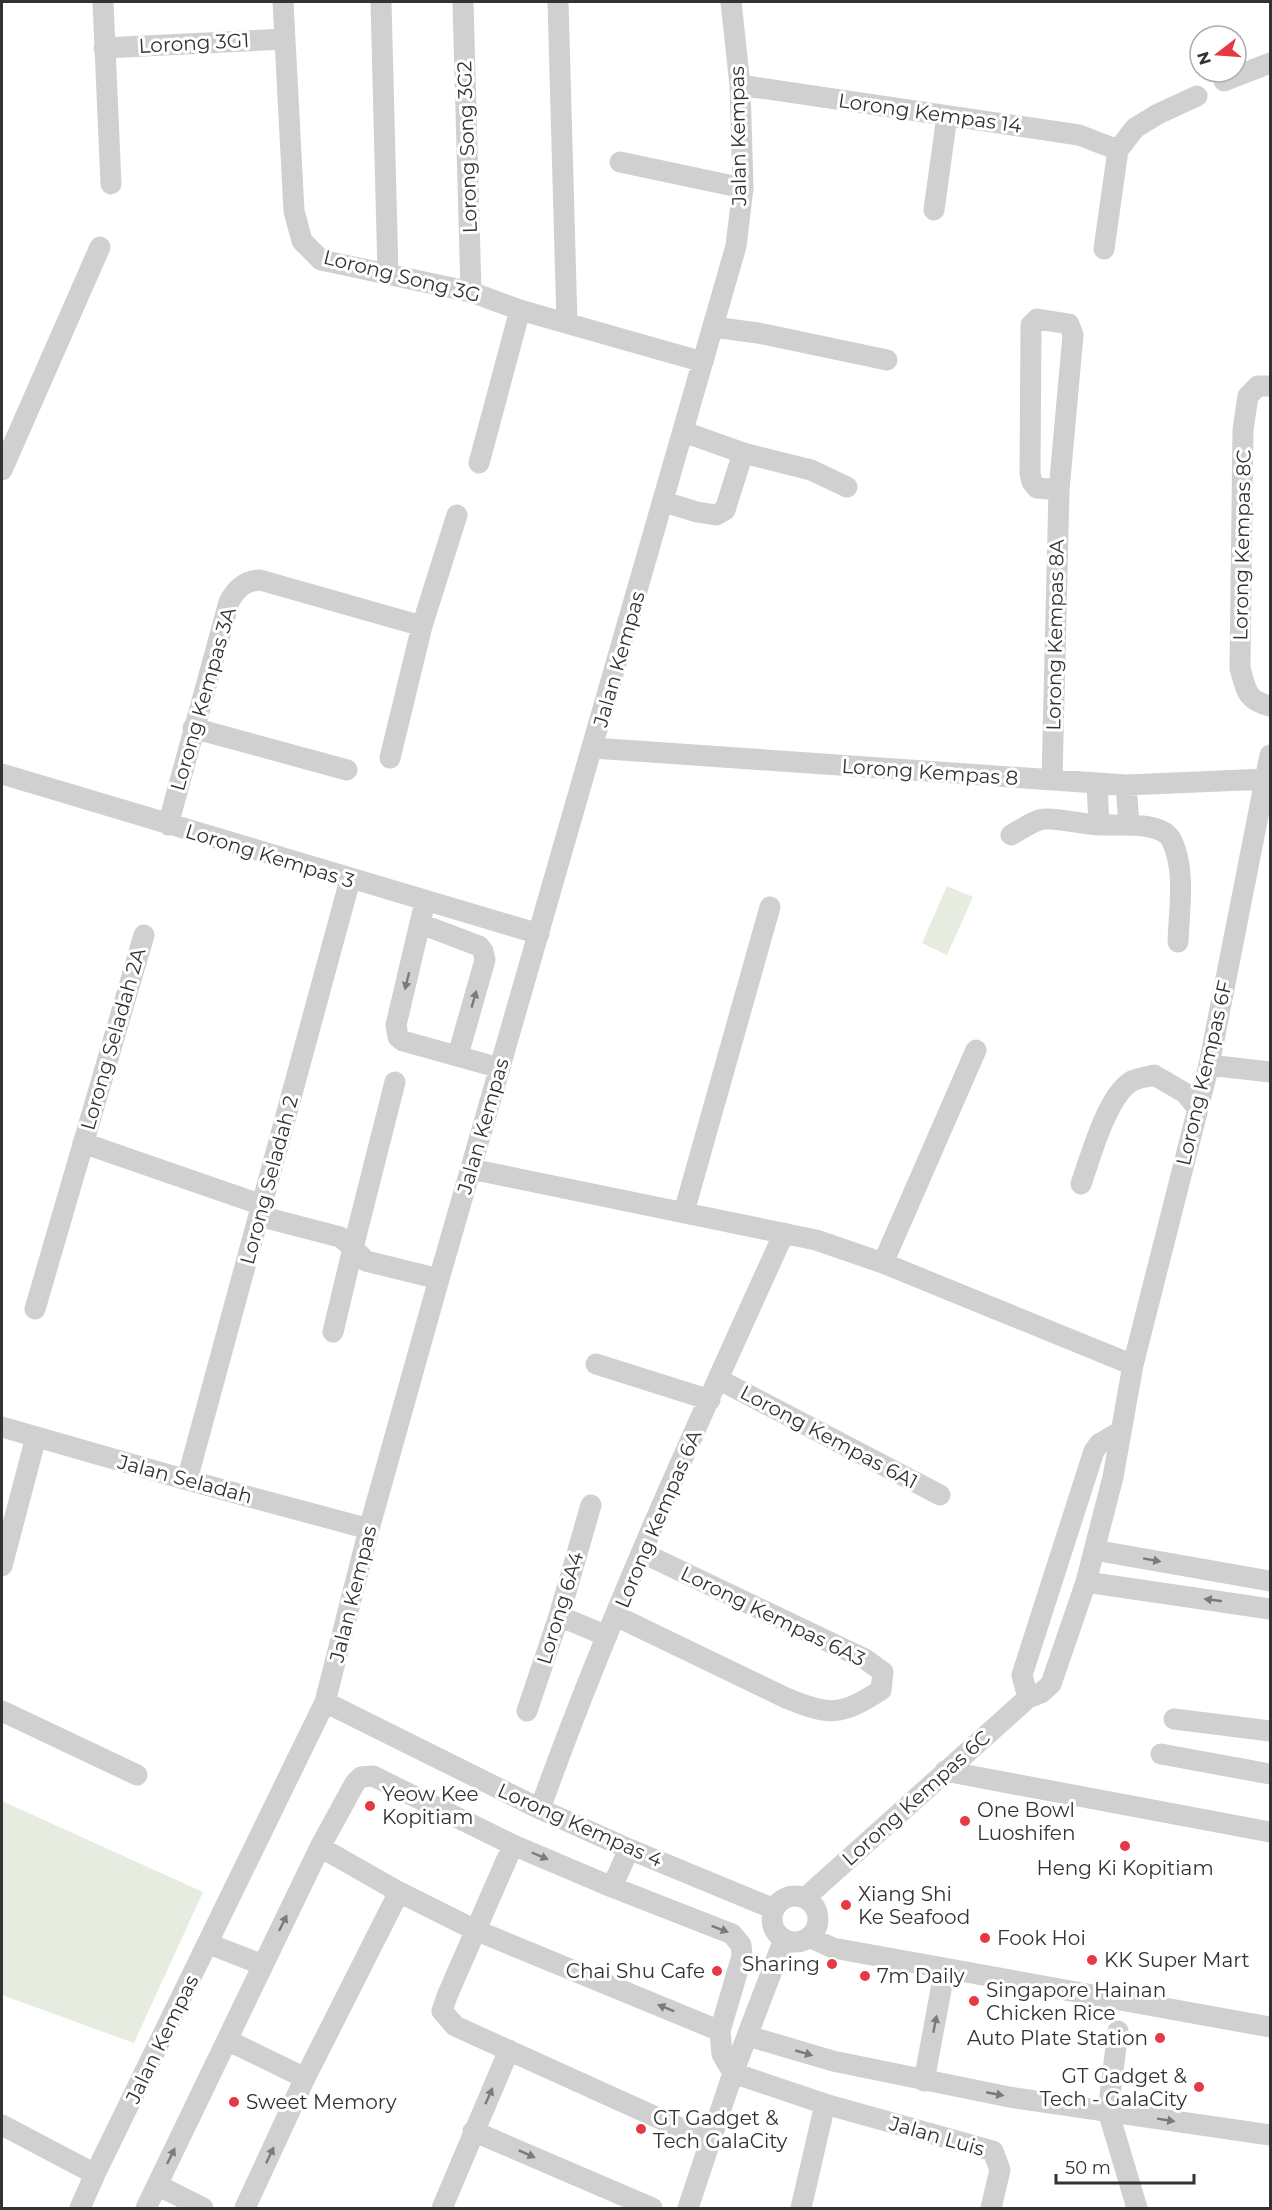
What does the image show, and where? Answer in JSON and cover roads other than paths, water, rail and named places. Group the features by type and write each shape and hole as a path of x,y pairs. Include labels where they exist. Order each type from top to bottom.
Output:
{"street":[{"path":"103,2 111,184"},
{"name":"Lorong Song 3G","path":"283,2 294,211 302,241 321,260 471,292 520,309 703,362"},
{"path":"381,2 388,274"},
{"name":"Lorong Song 3G2","path":"463,2 471,292"},
{"path":"558,2 567,323"},
{"name":"Jalan Kempas","path":"80,2208 325,1702 369,1529 439,1279 736,246 743,188 740,85 731,2"},
{"name":"Lorong 3G1","path":"104,48 284,39"},
{"path":"1248,72 1270,63"},
{"name":"Lorong Kempas 14","path":"740,85 1079,135 1118,150"},
{"path":"1104,249 1118,150 1135,128 1158,114 1197,96"},
{"path":"934,210 947,116"},
{"path":"620,162 743,188"},
{"path":"2,470 100,247"},
{"path":"479,463 520,309"},
{"name":"Lorong Kempas 8A","path":"1052,780 1059,490 1073,335 1069,324 1037,320 1031,325 1030,474 1032,483 1037,488 1059,490"},
{"path":"713,327 758,333 887,360"},
{"name":"Lorong Kempas 8C","path":"1270,386 1258,386 1248,396 1243,430 1240,668 1247,693 1253,700 1270,706"},
{"path":"684,432 743,453 811,470 847,488"},
{"path":"664,502 716,515 725,510 743,453"},
{"path":"390,758 422,626 457,516"},
{"name":"Lorong Kempas 3A","path":"168,825 193,728 229,602 234,592 250,581 260,580 422,626"},
{"path":"193,728 347,770"},
{"name":"Lorong Kempas 8","path":"593,748 1126,785 1267,779"},
{"path":"1267,779 1270,755"},
{"name":"Lorong Kempas 3","path":"2,774 350,880 539,934"},
{"name":"Lorong Kempas 6F","path":"1133,1365 1209,1065 1267,779"},
{"path":"1097,783 1099,825"},
{"path":"1126,785 1129,824"},
{"path":"1011,835 1041,819 1099,825 1129,824 1162,832 1171,839 1178,859 1180,884 1178,942"},
{"name":"Lorong Seladah 2","path":"188,1480 350,880"},
{"path":"425,902 396,1024 398,1037 403,1041 500,1068"},
{"path":"684,1212 770,907"},
{"path":"421,924 479,946 483,951 485,960 458,1055"},
{"name":"Lorong Seladah 2A","path":"35,1309 144,935"},
{"path":"883,1263 976,1050"},
{"path":"1209,1065 1270,1072"},
{"path":"1081,1185 1098,1136 1114,1100 1131,1081 1154,1075 1185,1093 1198,1109"},
{"path":"333,1332 395,1082"},
{"name":"Lorong Seladah 2A","path":"83,1143 260,1210 340,1237 366,1261 439,1279"},
{"path":"471,1169 816,1240 883,1263 1133,1365"},
{"name":"Lorong Kempas 6A","path":"540,1809 574,1714 607,1636 784,1233"},
{"path":"596,1364 710,1400"},
{"name":"Lorong Kempas 6C","path":"805,1898 1028,1698 1041,1693 1051,1684 1086,1582 1113,1477 1133,1365"},
{"name":"Lorong Kempas 6A1","path":"718,1379 939,1495"},
{"name":"Jalan Seladah","path":"2,1427 369,1529"},
{"path":"1028,1698 1022,1676 1094,1451 1107,1439 1121,1431"},
{"path":"2,1566 36,1437"},
{"name":"Lorong 6A4","path":"527,1711 559,1616 591,1505"},
{"path":"1094,1550 1270,1581"},
{"name":"Lorong Kempas 6A3","path":"616,1616 812,1709 839,1712 863,1702 881,1690 883,1672 866,1659 643,1552"},
{"path":"1086,1582 1270,1609"},
{"path":"559,1616 607,1636"},
{"name":"Lorong Kempas 4","path":"325,1702 540,1809 629,1849 774,1909"},
{"path":"2,1711 137,1775"},
{"path":"1174,1719 1270,1731"},
{"path":"1161,1754 1270,1774"},
{"path":"945,1771 1270,1832"},
{"path":"146,2208 320,1847 355,1783 361,1777 373,1776 513,1845 732,1934 741,1945 742,1956 720,2031 722,2054 733,2073"},
{"path":"513,1845 442,2011 455,2026 710,2141"},
{"path":"320,1847 399,1892 475,1930 720,2031"},
{"path":"612,1887 629,1849"},
{"path":"245,2208 305,2078 399,1892"},
{"path":"798,1896 805,1898 811,1902 818,1916 815,1932 795,1942 784,1939 775,1931 772,1924 774,1909 783,1898 798,1896"},
{"path":"809,1937 833,1948 1270,2027"},
{"path":"688,2208 733,2073 784,1939"},
{"path":"209,1944 263,1965"},
{"path":"924,2080 945,1968"},
{"path":"1118,2031 1108,2111 1137,2208"},
{"path":"748,2036 833,2061 1010,2097 1270,2135"},
{"path":"227,2040 305,2078"},
{"path":"442,2208 509,2050"},
{"name":"Jalan Luis","path":"733,2073 825,2104 993,2151 1000,2169 990,2208"},
{"path":"801,2208 825,2104"},
{"path":"2,2125 95,2174"},
{"path":"473,2131 652,2208"},
{"path":"157,2185 202,2208"}],"place":[{"name":"Yeow Kee Kopitiam","path":"370,1806"},
{"name":"One Bowl Luoshifen","path":"965,1821"},
{"name":"Heng Ki Kopitiam","path":"1125,1846"},
{"name":"Xiang Shi Ke Seafood","path":"846,1905"},
{"name":"Fook Hoi","path":"985,1938"},
{"name":"KK Super Mart","path":"1092,1960"},
{"name":"Sharing","path":"832,1964"},
{"name":"Chai Shu Cafe","path":"717,1971"},
{"name":"7m Daily","path":"865,1976"},
{"name":"Singapore Hainan Chicken Rice","path":"974,2001"},
{"name":"Auto Plate Station","path":"1160,2038"},
{"name":"GT Gadget & Tech - GalaCity","path":"1199,2087"},
{"name":"Sweet Memory","path":"234,2102"},
{"name":"GT Gadget & Tech GalaCity","path":"641,2129"}]}
